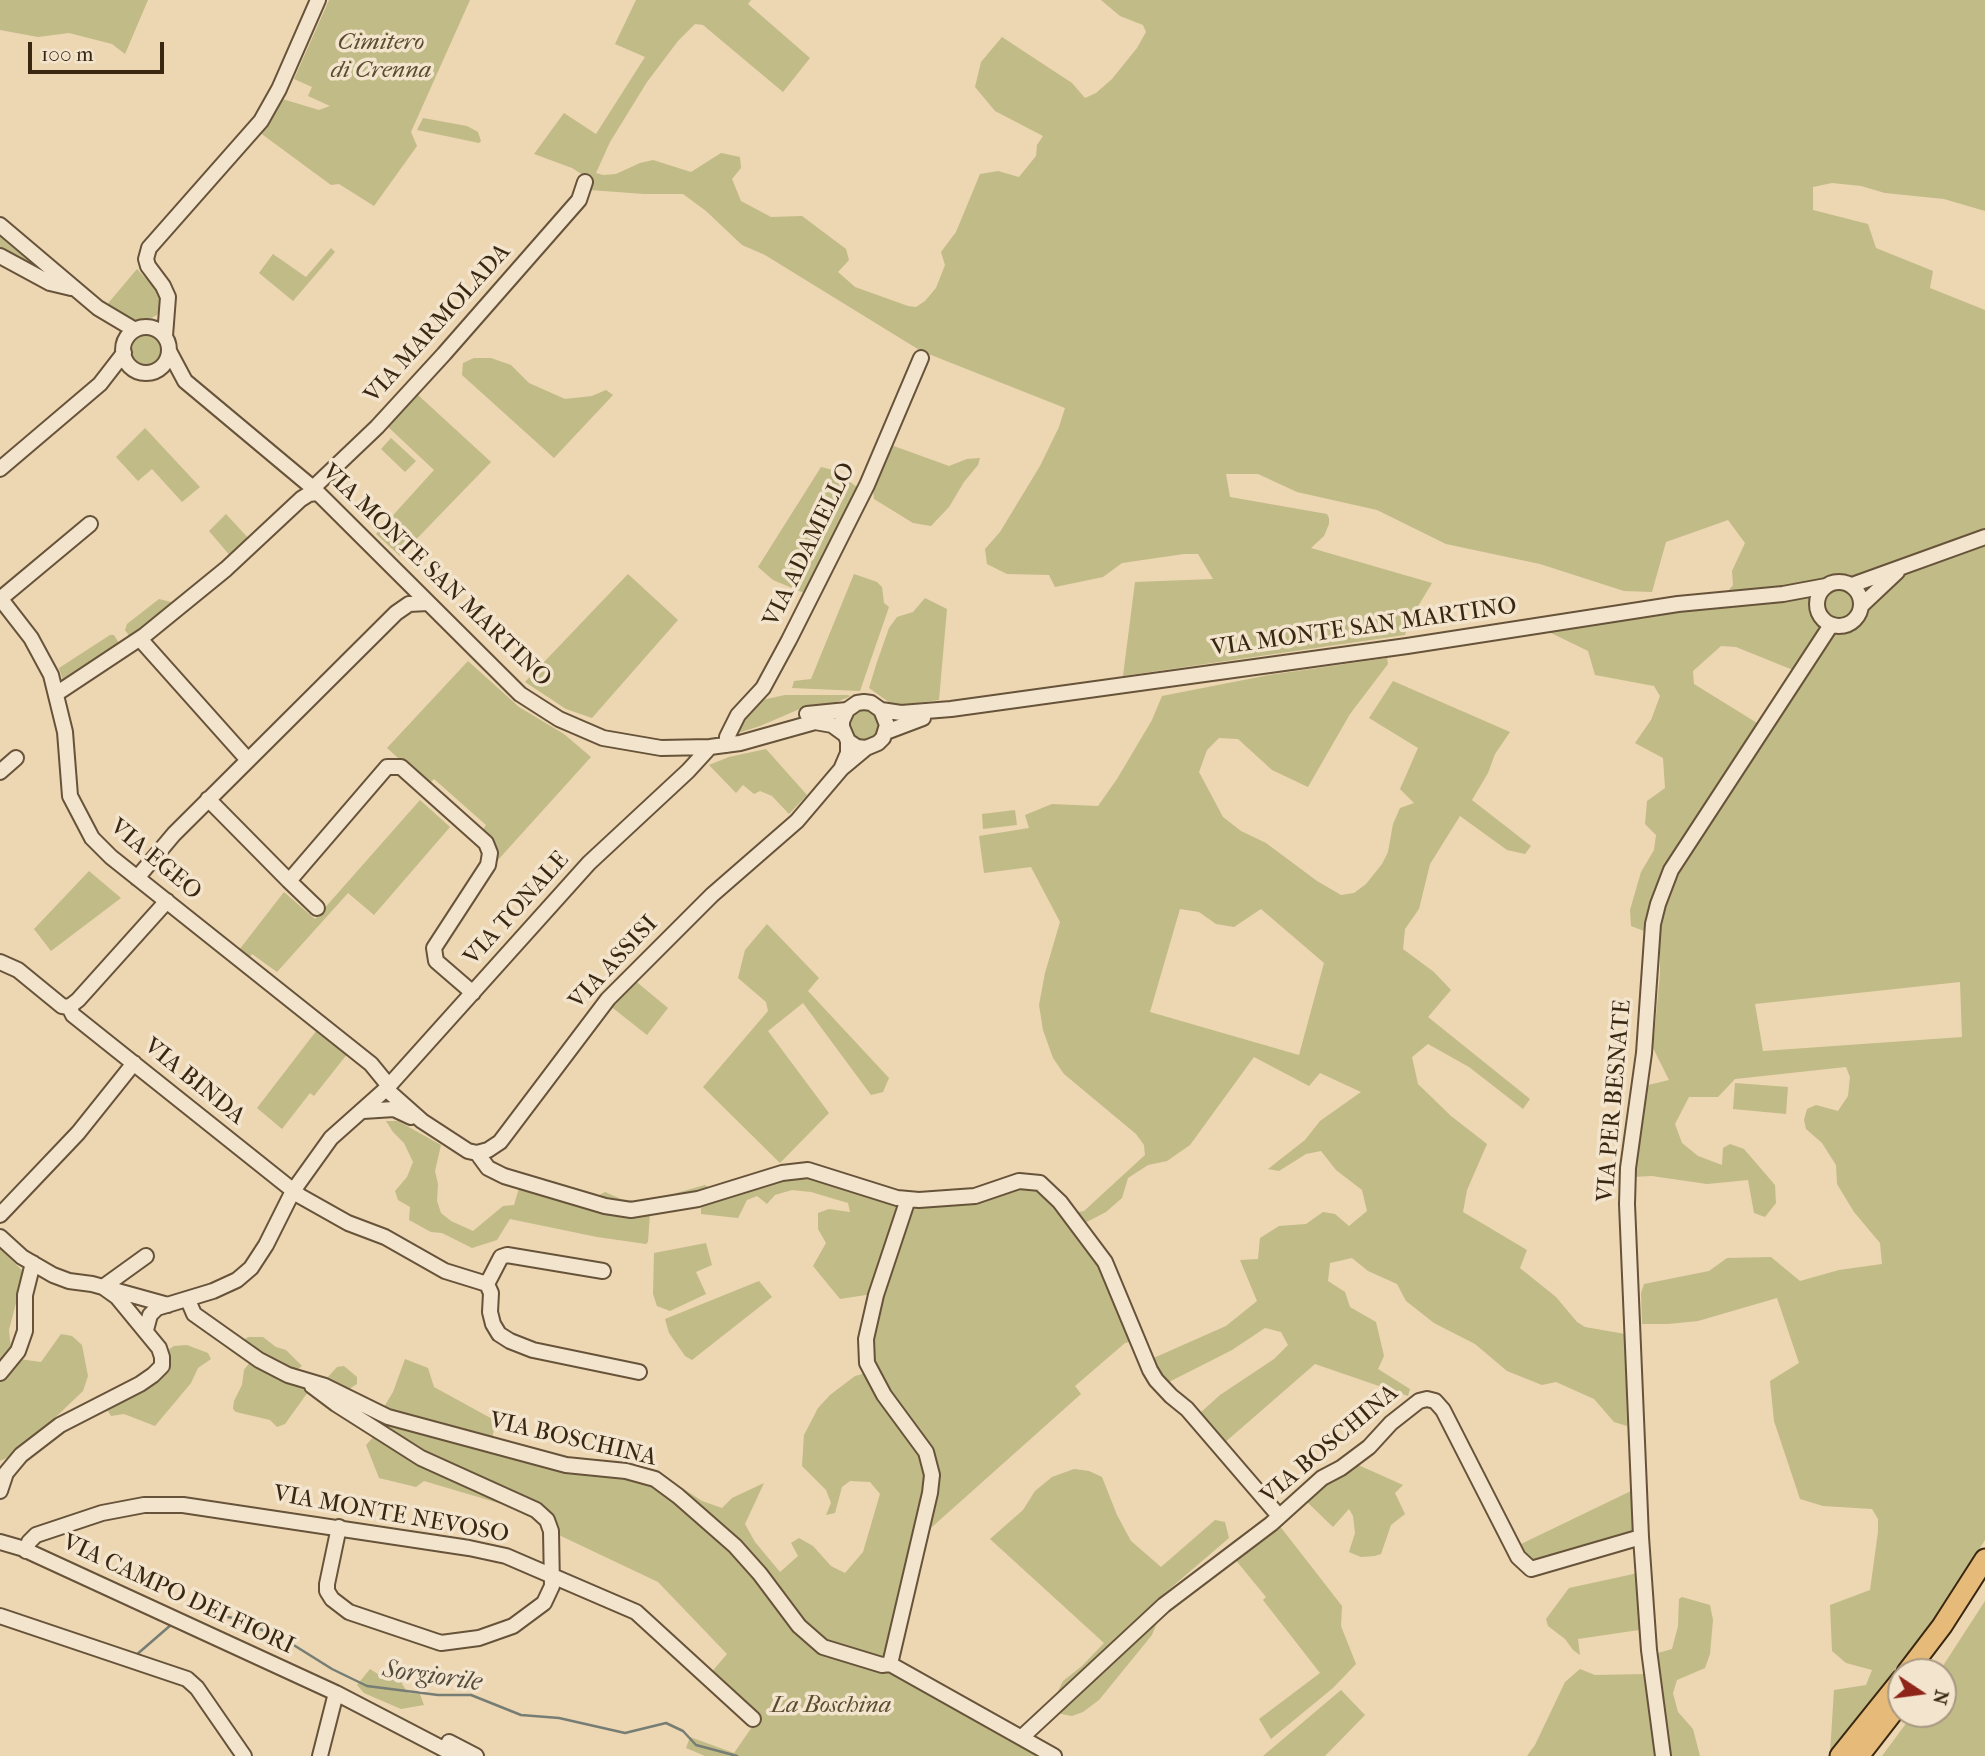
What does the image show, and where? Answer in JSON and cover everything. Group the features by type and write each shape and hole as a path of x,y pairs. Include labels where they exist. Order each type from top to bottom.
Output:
{"highway":[{"path":"1918,1658 1942,1626 1985,1559"},
{"path":"1933,1658 1985,1583"},
{"path":"1840,1756 1887,1697"},
{"path":"1859,1756 1887,1720"}],"street":[{"path":"0,469 100,384 136,370 153,371 164,363 168,302 163,286 148,266 146,259 149,248 261,121 279,89 318,0"},
{"name":"VIA MARMOLADA","path":"312,488 377,427 444,354 579,200 585,182"},
{"path":"0,225 98,308 119,330 126,360 136,370"},
{"path":"0,256 50,283 73,288"},
{"path":"98,308 135,330 150,327 168,302"},
{"path":"150,327 167,344"},
{"path":"100,384 135,330"},
{"name":"VIA MONTE SAN MARTINO","path":"167,344 185,381"},
{"name":"VIA ADAMELLO","path":"727,745 727,737 738,715 763,688 789,640 863,493 921,358"},
{"name":"VIA MONTE SAN MARTINO","path":"153,371 185,381 312,488 520,694 579,729 621,742 661,748 686,748 727,745 815,722 832,725 857,747 866,748 878,743 886,732 903,724 951,709"},
{"path":"56,694 140,639 226,569 312,488"},
{"path":"0,598 90,524"},
{"name":"VIA MONTE SAN MARTINO","path":"764,735 807,714 848,710 864,702 881,710 901,713 951,709 1407,646 1678,604 1783,594 1834,582 1852,585 1985,537"},
{"name":"VIA MONTE SAN MARTINO","path":"1831,625 1845,626 1852,623 1862,605 1899,570"},
{"path":"396,613 404,597 407,582"},
{"path":"1852,585 1859,594 1862,605"},
{"path":"1826,586 1821,591 1817,605 1824,620 1831,625"},
{"name":"VIA MONTE SAN MARTINO","path":"1783,594 1817,605"},
{"name":"VIA EGEO","path":"0,598 32,638 51,675 65,732 70,796 101,849 371,1064 387,1088"},
{"path":"137,878 208,799 396,613 410,604 428,604"},
{"name":"VIA PER BESNATE","path":"1663,1756 1649,1650 1641,1537 1627,1205 1628,1168 1644,1053 1653,924 1671,870 1831,625"},
{"path":"140,639 248,760"},
{"path":"845,737 842,721 848,710"},
{"path":"881,710 887,720 886,732"},
{"name":"VIA ASSISI","path":"842,768 848,753 845,737"},
{"name":"VIA TONALE","path":"168,1305 188,1300 237,1280 251,1268 293,1191 331,1138 387,1088 589,863 710,747"},
{"path":"686,748 689,754 688,771"},
{"name":"VIA ASSISI","path":"477,1153 499,1143 608,999 712,895 797,821 842,768 866,748"},
{"path":"0,772 16,758"},
{"path":"289,881 387,767 401,767 486,843 490,853 488,865 434,948 436,961 473,993"},
{"path":"208,799 317,908"},
{"path":"69,1007 167,901"},
{"name":"VIA BINDA","path":"0,962 19,970 62,1006 69,1007 73,1015 293,1191 348,1223 385,1237 445,1271 487,1284"},
{"path":"0,1215 78,1133 134,1063"},
{"path":"387,1088 422,1121 460,1147 477,1153 488,1168 504,1176 605,1206 631,1210 698,1199 782,1172 808,1170 897,1198 908,1199 975,1196 1019,1181 1040,1183 1051,1192 1105,1262 1156,1380 1187,1409 1279,1516"},
{"path":"363,1111 394,1109 422,1121"},
{"path":"890,1664 932,1475 926,1452 884,1395 867,1363 866,1339 876,1295 908,1199"},
{"path":"0,1237 22,1257 69,1281 103,1287 168,1305"},
{"path":"603,1271 507,1255 501,1257 487,1284 491,1293 490,1312 494,1324 499,1334 533,1350 639,1372"},
{"path":"103,1287 146,1256"},
{"path":"0,1373 18,1351 25,1331 25,1295 33,1264"},
{"path":"0,1491 3,1471 21,1455 60,1425 153,1375 162,1366 159,1348 146,1330 117,1297 103,1287"},
{"name":"VIA BOSCHINA","path":"188,1300 194,1314 259,1360 288,1375 325,1386 388,1417 566,1465 626,1471 655,1479 735,1546 799,1626 823,1647 882,1665 890,1664 1054,1756"},
{"path":"146,1330 150,1315 157,1308 168,1305"},
{"path":"302,1379 421,1458 536,1510 547,1520 551,1531 552,1586 544,1603 524,1620 495,1634 460,1642 441,1643 349,1612 332,1599 327,1584 339,1528"},
{"name":"VIA BOSCHINA","path":"1023,1737 1164,1605 1279,1516 1322,1478 1341,1468 1369,1447 1407,1408 1427,1399 1435,1401 1443,1410 1518,1557 1531,1569 1641,1537"},
{"name":"VIA MONTE NEVOSO","path":"26,1551 29,1542 36,1535 102,1513 144,1505 183,1505 481,1550 506,1556 553,1574 636,1612 752,1719"},
{"name":"VIA CAMPO DEI FIORI","path":"0,1542 26,1551 336,1693 457,1756"},
{"path":"0,1616 187,1679 197,1688 244,1756"},
{"path":"320,1756 336,1693"},
{"name":"VIA CAMPO DEI FIORI","path":"336,1693 390,1712 476,1756"}],"green space":[{"path":"0,0 148,0 125,54 112,44 69,33 38,37 0,30"},
{"name":"Cimitero di Crenna","path":"329,0 470,0 411,132 417,146 374,206 339,184 331,185 259,132 279,98 319,110 330,106 308,96 312,87 294,79"},
{"path":"636,0 751,0 748,4 810,58 783,92 703,25 695,24 678,41 647,82 610,142 596,173 616,174 653,160 691,172 721,153 740,157 741,168 732,179 741,201 771,217 802,216 846,249 849,260 838,272 855,287 916,307 936,288 945,265 941,252 956,232 980,174 998,171 1019,177 1036,156 1037,145 1043,136 995,111 975,87 981,62 1002,37 1072,83 1085,98 1096,93 1112,79 1146,32 1143,25 1120,16 1101,0 1985,0 1985,211 1944,199 1885,193 1861,186 1832,183 1813,187 1813,210 1868,224 1876,248 1933,271 1930,288 1985,310 1985,1540 1943,1609 1907,1658 1887,1658 1887,1686 1830,1753 1834,1690 1866,1685 1872,1670 1846,1663 1832,1651 1830,1605 1870,1590 1878,1519 1872,1509 1823,1506 1800,1499 1774,1421 1770,1381 1799,1363 1777,1298 1698,1321 1642,1324 1641,1293 1644,1284 1709,1271 1727,1258 1771,1257 1800,1281 1839,1270 1882,1264 1880,1243 1854,1212 1837,1184 1836,1165 1822,1143 1806,1129 1804,1120 1807,1109 1816,1105 1838,1111 1848,1096 1850,1077 1846,1067 1735,1079 1718,1097 1689,1097 1675,1124 1682,1143 1698,1156 1722,1165 1723,1148 1730,1144 1744,1149 1775,1185 1776,1203 1765,1217 1754,1213 1748,1180 1707,1184 1652,1176 1633,1177 1644,1086 1669,1080 1653,1048 1660,973 1660,937 1631,926 1630,910 1641,872 1654,850 1656,835 1645,824 1647,801 1665,788 1663,758 1635,743 1651,720 1660,696 1654,686 1595,675 1588,651 1549,632 1679,611 1712,610 1733,585 1732,571 1745,543 1728,520 1666,542 1652,592 1624,591 1540,564 1446,544 1377,510 1297,492 1258,474 1226,474 1230,497 1327,514 1329,524 1324,536 1311,548 1432,583 1408,623 1405,635 1123,676 1135,582 1213,579 1198,554 1122,563 1103,577 1055,587 1049,575 1007,574 987,564 985,549 1000,532 1040,466 1065,408 921,351 765,255 742,245 706,211 683,194 590,190 591,180 572,168 534,154 564,113 596,134 645,57 615,44","holes":["1721,646 1736,647 1793,670 1757,723 1694,684 1693,671","1960,982 1962,1037 1763,1051 1755,1004"]},
{"path":"423,118 467,126 478,132 481,141 479,143 417,130"},
{"path":"0,233 51,274 50,276 0,252"},
{"path":"331,248 335,252 293,301 259,273 273,254 306,277"},
{"path":"137,269 162,296 162,306 157,315 143,322 132,320 105,307"},
{"path":"147,335 158,339 162,350 158,361 147,365 136,361 132,350 136,339"},
{"path":"474,358 491,358 511,365 529,383 565,399 592,396 606,390 613,395 554,458 462,375 463,363"},
{"path":"415,395 491,462 400,556 376,534 434,470 386,425"},
{"path":"145,428 200,487 182,502 152,469 138,481 116,457"},
{"path":"391,438 416,461 405,472 381,449"},
{"path":"891,445 949,466 967,459 980,458 949,507 931,526 913,523 874,499 873,490"},
{"path":"821,467 833,470 857,487 857,496 804,593 773,580 758,567"},
{"path":"226,514 250,540 232,558 209,531"},
{"path":"628,574 678,620 592,718 566,709 525,682"},
{"path":"854,574 877,582 882,587 884,603 889,607 860,691 792,688 794,681 811,679"},
{"path":"925,598 947,609 939,700 902,705 890,703 869,688 877,662 889,628 897,617 913,612"},
{"path":"159,599 171,602 174,607 130,637 125,630 127,624"},
{"path":"114,635 120,645 63,681 59,668"},
{"path":"1387,658 1388,664 1350,714 1308,787 1272,770 1238,739 1219,738 1207,750 1199,772 1223,817 1341,895 1354,893 1366,884 1382,864 1400,808 1414,803 1400,789 1418,748 1369,718 1393,681 1510,732 1495,754 1488,773 1472,800 1531,846 1525,854 1507,850 1460,816 1430,864 1419,909 1405,929 1403,949 1434,972 1451,990 1428,1017 1530,1099 1523,1109 1469,1067 1428,1044 1412,1057 1418,1084 1451,1116 1487,1144 1467,1190 1463,1212 1527,1250 1520,1268 1556,1297 1577,1322 1585,1327 1625,1334 1627,1426 1614,1422 1594,1399 1556,1382 1542,1385 1507,1371 1475,1344 1434,1323 1406,1301 1397,1284 1368,1271 1352,1258 1330,1263 1328,1281 1345,1292 1350,1307 1376,1322 1384,1356 1378,1369 1410,1389 1408,1396 1315,1364 1223,1444 1199,1414 1220,1395 1274,1359 1288,1345 1281,1332 1265,1328 1232,1350 1165,1384 1149,1360 1226,1326 1257,1301 1240,1260 1258,1259 1260,1238 1279,1226 1306,1224 1323,1212 1335,1214 1349,1226 1367,1211 1362,1190 1336,1170 1321,1151 1306,1154 1279,1171 1268,1169 1305,1140 1320,1121 1361,1092 1320,1073 1309,1086 1254,1057 1190,1145 1167,1161 1148,1165 1128,1178 1122,1198 1106,1212 1083,1224 1073,1213 1084,1211 1145,1155 1144,1145 1136,1134 1064,1074 1053,1058 1043,1030 1039,1005 1060,922 1031,867 984,873 979,836 1029,828 1025,815 1052,804 1098,806 1152,720 1162,696 1269,675","holes":["1180,909 1199,912 1216,924 1234,927 1261,909 1324,963 1299,1055 1150,1012"]},
{"path":"468,661 519,707 564,734 591,757 497,861 493,842 481,832 486,825 434,779 428,785 387,748"},
{"path":"785,695 851,696 832,704 809,705 738,733 740,721 762,700"},
{"path":"865,710 876,714 880,725 876,736 865,740 854,736 850,725 854,714"},
{"path":"766,749 807,795 789,814 772,796 760,791 754,794 743,785 736,793 709,765 729,757"},
{"path":"420,800 450,827 374,915 348,893 277,972 252,954 249,958 239,950 284,892 315,919"},
{"path":"1015,810 1017,825 983,829 982,814"},
{"path":"89,871 121,898 51,951 34,929"},
{"path":"767,924 819,978 808,991 889,1078 883,1092 871,1095 803,1003 768,1031 829,1113 780,1163 703,1087 768,1011 766,1002 738,978 745,950"},
{"path":"633,979 668,1008 647,1035 609,1005"},
{"path":"317,1030 348,1053 314,1096 310,1093 282,1129 257,1108"},
{"path":"1735,1083 1788,1087 1786,1114 1733,1109"},
{"path":"386,1121 398,1121 441,1145 435,1171 438,1184 437,1201 441,1213 451,1221 473,1231 503,1206 514,1205 519,1188 531,1187 650,1213 648,1242 646,1244 597,1237 510,1219 497,1240 472,1248 442,1233 431,1232 409,1220 410,1207 398,1200 395,1191 407,1177 413,1162 404,1143"},
{"path":"807,1175 903,1201 872,1294 840,1299 813,1266 826,1243 818,1229 818,1213 829,1209 850,1212 848,1203 811,1192 792,1190 775,1195 767,1204 757,1196 747,1200 738,1218 701,1214 701,1203 769,1179"},
{"path":"1029,1183 1053,1202 1102,1266 1134,1341 1125,1343 1075,1386 1081,1394 923,1535 933,1502 937,1460 880,1382 870,1351 879,1301 910,1202"},
{"path":"705,1185 713,1190 639,1206 594,1198 605,1192 621,1199 644,1202"},
{"path":"706,1243 712,1265 696,1272 706,1294 670,1311 657,1306 653,1294 654,1253"},
{"path":"0,1249 24,1272 9,1330 12,1358 41,1362 61,1334 72,1336 82,1345 88,1376 83,1391 18,1453 0,1461"},
{"path":"759,1281 772,1297 692,1360 685,1356 669,1333 665,1319"},
{"path":"248,1337 263,1337 276,1347 286,1350 302,1366 295,1371 241,1342"},
{"path":"187,1345 208,1353 211,1359 198,1368 191,1383 155,1426 124,1414 111,1416 106,1408 166,1374 170,1363 168,1350 174,1346"},
{"name":"La Boschina","path":"405,1359 428,1368 434,1387 496,1421 490,1448 654,1482 741,1557 822,1653 879,1669 909,1682 1045,1756 705,1756 686,1748 690,1737 734,1753 759,1717 710,1674 727,1654 658,1582 561,1536 522,1510 424,1481 416,1487 379,1478 366,1445 380,1430 384,1407 393,1392"},
{"path":"250,1362 304,1387 308,1392 285,1424 277,1427 270,1420 233,1409 242,1385 244,1370"},
{"path":"344,1366 357,1377 357,1384 346,1391 331,1383 328,1377 337,1367"},
{"path":"866,1373 879,1400 923,1458 925,1475 923,1494 885,1658 879,1660 827,1642 816,1634 670,1486 667,1478 702,1501 722,1508 732,1498 764,1483 745,1524 755,1542 780,1572 798,1556 791,1543 799,1538 813,1546 831,1566 845,1573 863,1552 880,1494 870,1482 850,1481 842,1487 835,1513 826,1515 831,1503 826,1490 802,1466 804,1435 818,1408 830,1395 855,1376"},
{"path":"1356,1464 1403,1485 1395,1493 1405,1514 1391,1525 1381,1554 1375,1556 1361,1557 1349,1552 1355,1533 1353,1516 1349,1509 1333,1527 1307,1502 1317,1489"},
{"path":"1074,1469 1089,1471 1102,1477 1131,1541 1161,1567 1215,1520 1225,1522 1229,1538 1159,1598 1158,1620 1152,1635 1099,1700 1083,1712 1072,1716 1061,1714 1056,1695 1063,1681 1104,1643 990,1539 1023,1510 1035,1491 1052,1477"},
{"path":"1631,1491 1635,1530 1631,1536 1541,1563 1526,1560 1519,1545"},
{"path":"1279,1525 1342,1606 1341,1626 1356,1664 1333,1688 1271,1739 1259,1719 1320,1673 1263,1600 1266,1597 1234,1558"},
{"path":"1638,1573 1639,1630 1578,1639 1580,1655 1548,1626 1546,1619 1569,1588"},
{"path":"1682,1597 1710,1605 1713,1620 1710,1654 1705,1668 1677,1680 1673,1693 1678,1712 1693,1729 1700,1756 1668,1756 1656,1660 1658,1653 1672,1649 1678,1626 1679,1599"},
{"path":"1985,1601 1985,1756 1882,1756 1903,1728 1957,1728 1957,1658 1948,1658"},
{"path":"370,1669 381,1676 402,1679 408,1693 420,1694 424,1705 401,1709 364,1693 357,1685"},
{"path":"1580,1669 1595,1675 1647,1674 1657,1756 1527,1756 1565,1682"},
{"path":"1341,1690 1365,1715 1325,1756 1263,1756"}],"waterway":[{"name":"Sorgiorile","path":"208,1613 233,1618 284,1639 332,1669 367,1686 438,1695 471,1695 521,1715 559,1718 625,1733 666,1723 683,1731 696,1745 737,1756"},
{"name":"Sorgiorile","path":"135,1656 172,1624"}]}
